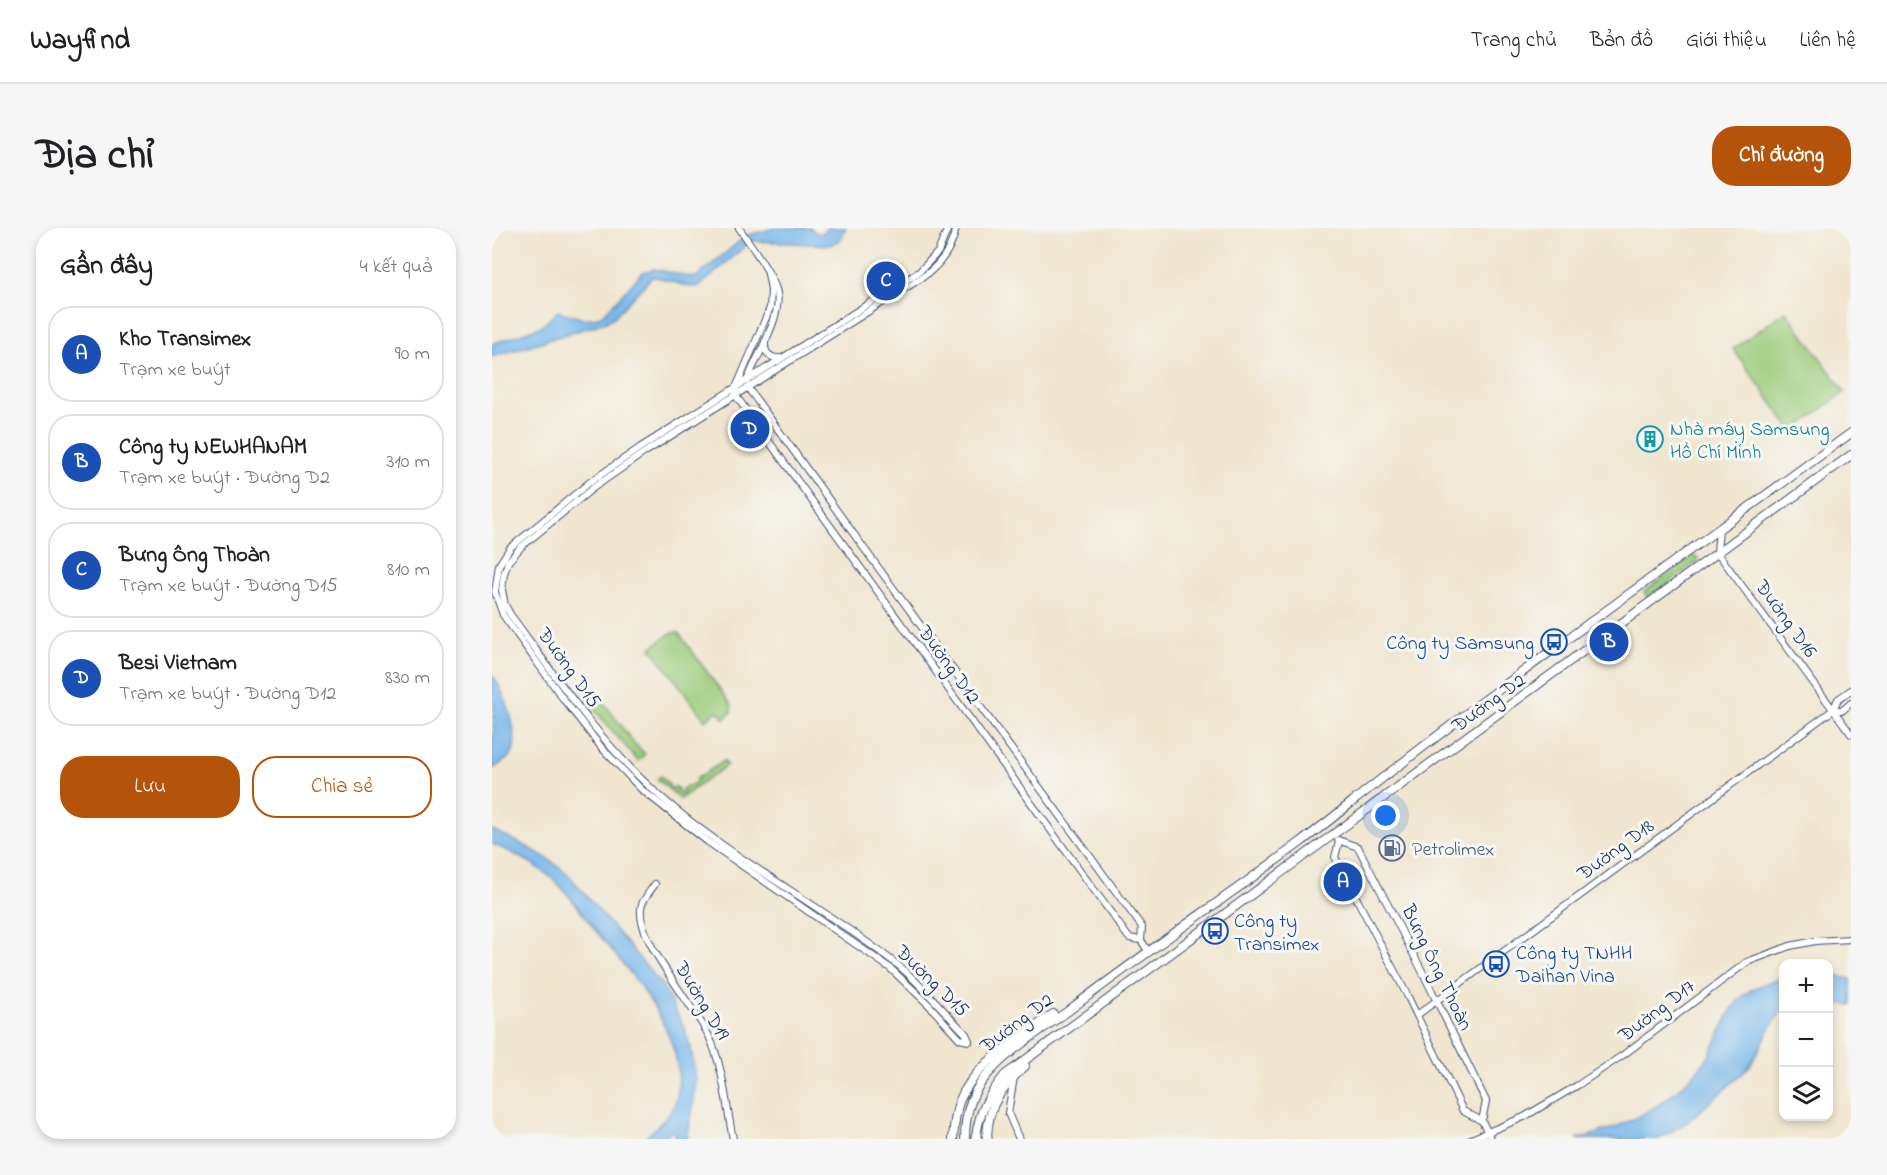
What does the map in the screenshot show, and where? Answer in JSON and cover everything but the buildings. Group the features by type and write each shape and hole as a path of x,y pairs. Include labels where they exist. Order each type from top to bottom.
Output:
{"main road":[{"name":"Đường D2","path":"965,1139 966,1120 971,1100 983,1079 1017,1048 1134,960 1301,842 1362,794 1364,788 1382,774 1390,772 1851,431"},
{"name":"Đường D2","path":"976,1138 982,1108 1005,1075 1143,973 1158,965 1337,838 1717,552 1851,455"},
{"path":"1326,823 1337,838"},
{"path":"1148,951 1158,965"},
{"name":"Đường D2","path":"953,1139 959,1103 967,1087 991,1060 1119,966 1134,960"},
{"name":"Đường D2","path":"987,1138 988,1124 995,1101 1002,1089 1014,1077 1138,982 1143,973"},
{"name":"Đường D2","path":"1121,990 1130,988"}],"street":[{"name":"Đường D15","path":"948,228 938,252 919,272 783,358 747,384 736,396 615,472 516,552 508,562 502,590 505,605 595,729 645,783 702,829 901,968 966,1034 969,1041 960,1039 890,968 708,842 641,789 585,728 506,621 497,604 495,592 497,572 502,559 514,544 570,497 609,468 736,388 747,384 930,272 945,254 956,228"},
{"path":"740,229 777,290 778,302 774,319 747,384"},
{"path":"736,396 736,388 770,308 771,290 768,274"},
{"path":"765,339 766,353 775,358 783,358"},
{"name":"Đường D12","path":"747,384 866,551 1142,927 1141,940 1148,951"},
{"name":"Đường D12","path":"736,396 1129,938 1141,940"},
{"path":"1717,552 1719,529"},
{"path":"853,560 866,551"},
{"name":"Đường D16","path":"1717,552 1851,734"},
{"name":"Đường D18","path":"1417,1015 1833,710 1838,699 1851,690"},
{"name":"Đường D18","path":"1833,710 1843,710 1851,704"},
{"name":"Bưng Ông Thoàn","path":"1482,1121 1486,1101 1358,847 1337,838 1335,858 1417,1015 1463,1111 1482,1121 1491,1139"},
{"name":"Đường D19","path":"655,884 643,903 641,912 646,936 709,1036 722,1072 733,1139"},
{"name":"Đường D17","path":"1488,1132 1524,1117 1614,1061 1747,962 1790,946 1815,941 1851,939"},
{"path":"1014,1077 1008,1113 1019,1139"},
{"path":"1471,1139 1488,1132"}],"green space":[{"path":"1786,311 1845,392 1792,431 1733,349"},
{"path":"1693,556 1698,558 1697,562 1648,598 1644,592"},
{"path":"678,632 732,706 731,712 724,719 718,711 705,720 651,648 671,633"},
{"path":"595,694 645,754 638,761 586,700"},
{"path":"724,761 727,765 680,799 657,779 661,776 672,789 676,787 681,794 684,792 682,789"}],"water":[{"path":"774,228 811,228 814,232 821,234 828,228 846,228 841,239 830,245 751,241 700,286 688,286 652,277 614,317 606,322 492,357 492,344 542,326 558,311 584,319 599,317 643,272 654,269 695,278 746,236"},
{"path":"492,675 502,691 510,714 514,747 511,755 492,769 494,711"},
{"path":"492,830 531,849 567,873 662,985 684,1027 691,1048 696,1079 687,1139 675,1139 676,1134 672,1131 662,1139 644,1139 670,1112 678,1092 678,1069 673,1047 652,1004 624,965 565,892 552,878 532,864 492,844"},
{"path":"1833,976 1851,979 1851,1005 1833,1003"},
{"path":"1779,979 1779,1015 1751,1064 1689,1121 1659,1139 1577,1139 1614,1128 1631,1120 1677,1091 1708,1058 1734,1005 1748,992"}],"place":[{"name":"Bưng Ông Thoàn","path":"886,281"},
{"name":"Besi Vietnam","path":"750,429"},
{"name":"Nhà máy Samsung Hồ Chí Minh","path":"1650,439"},
{"name":"Công ty Samsung","path":"1554,642"},
{"name":"Công ty NEWHANAM","path":"1609,642"},
{"name":"Petrolimex","path":"1392,848"},
{"name":"Kho Transimex","path":"1343,882"},
{"name":"Công ty Transimex","path":"1215,931"},
{"name":"Công ty TNHH Daihan Vina","path":"1496,964"}]}
